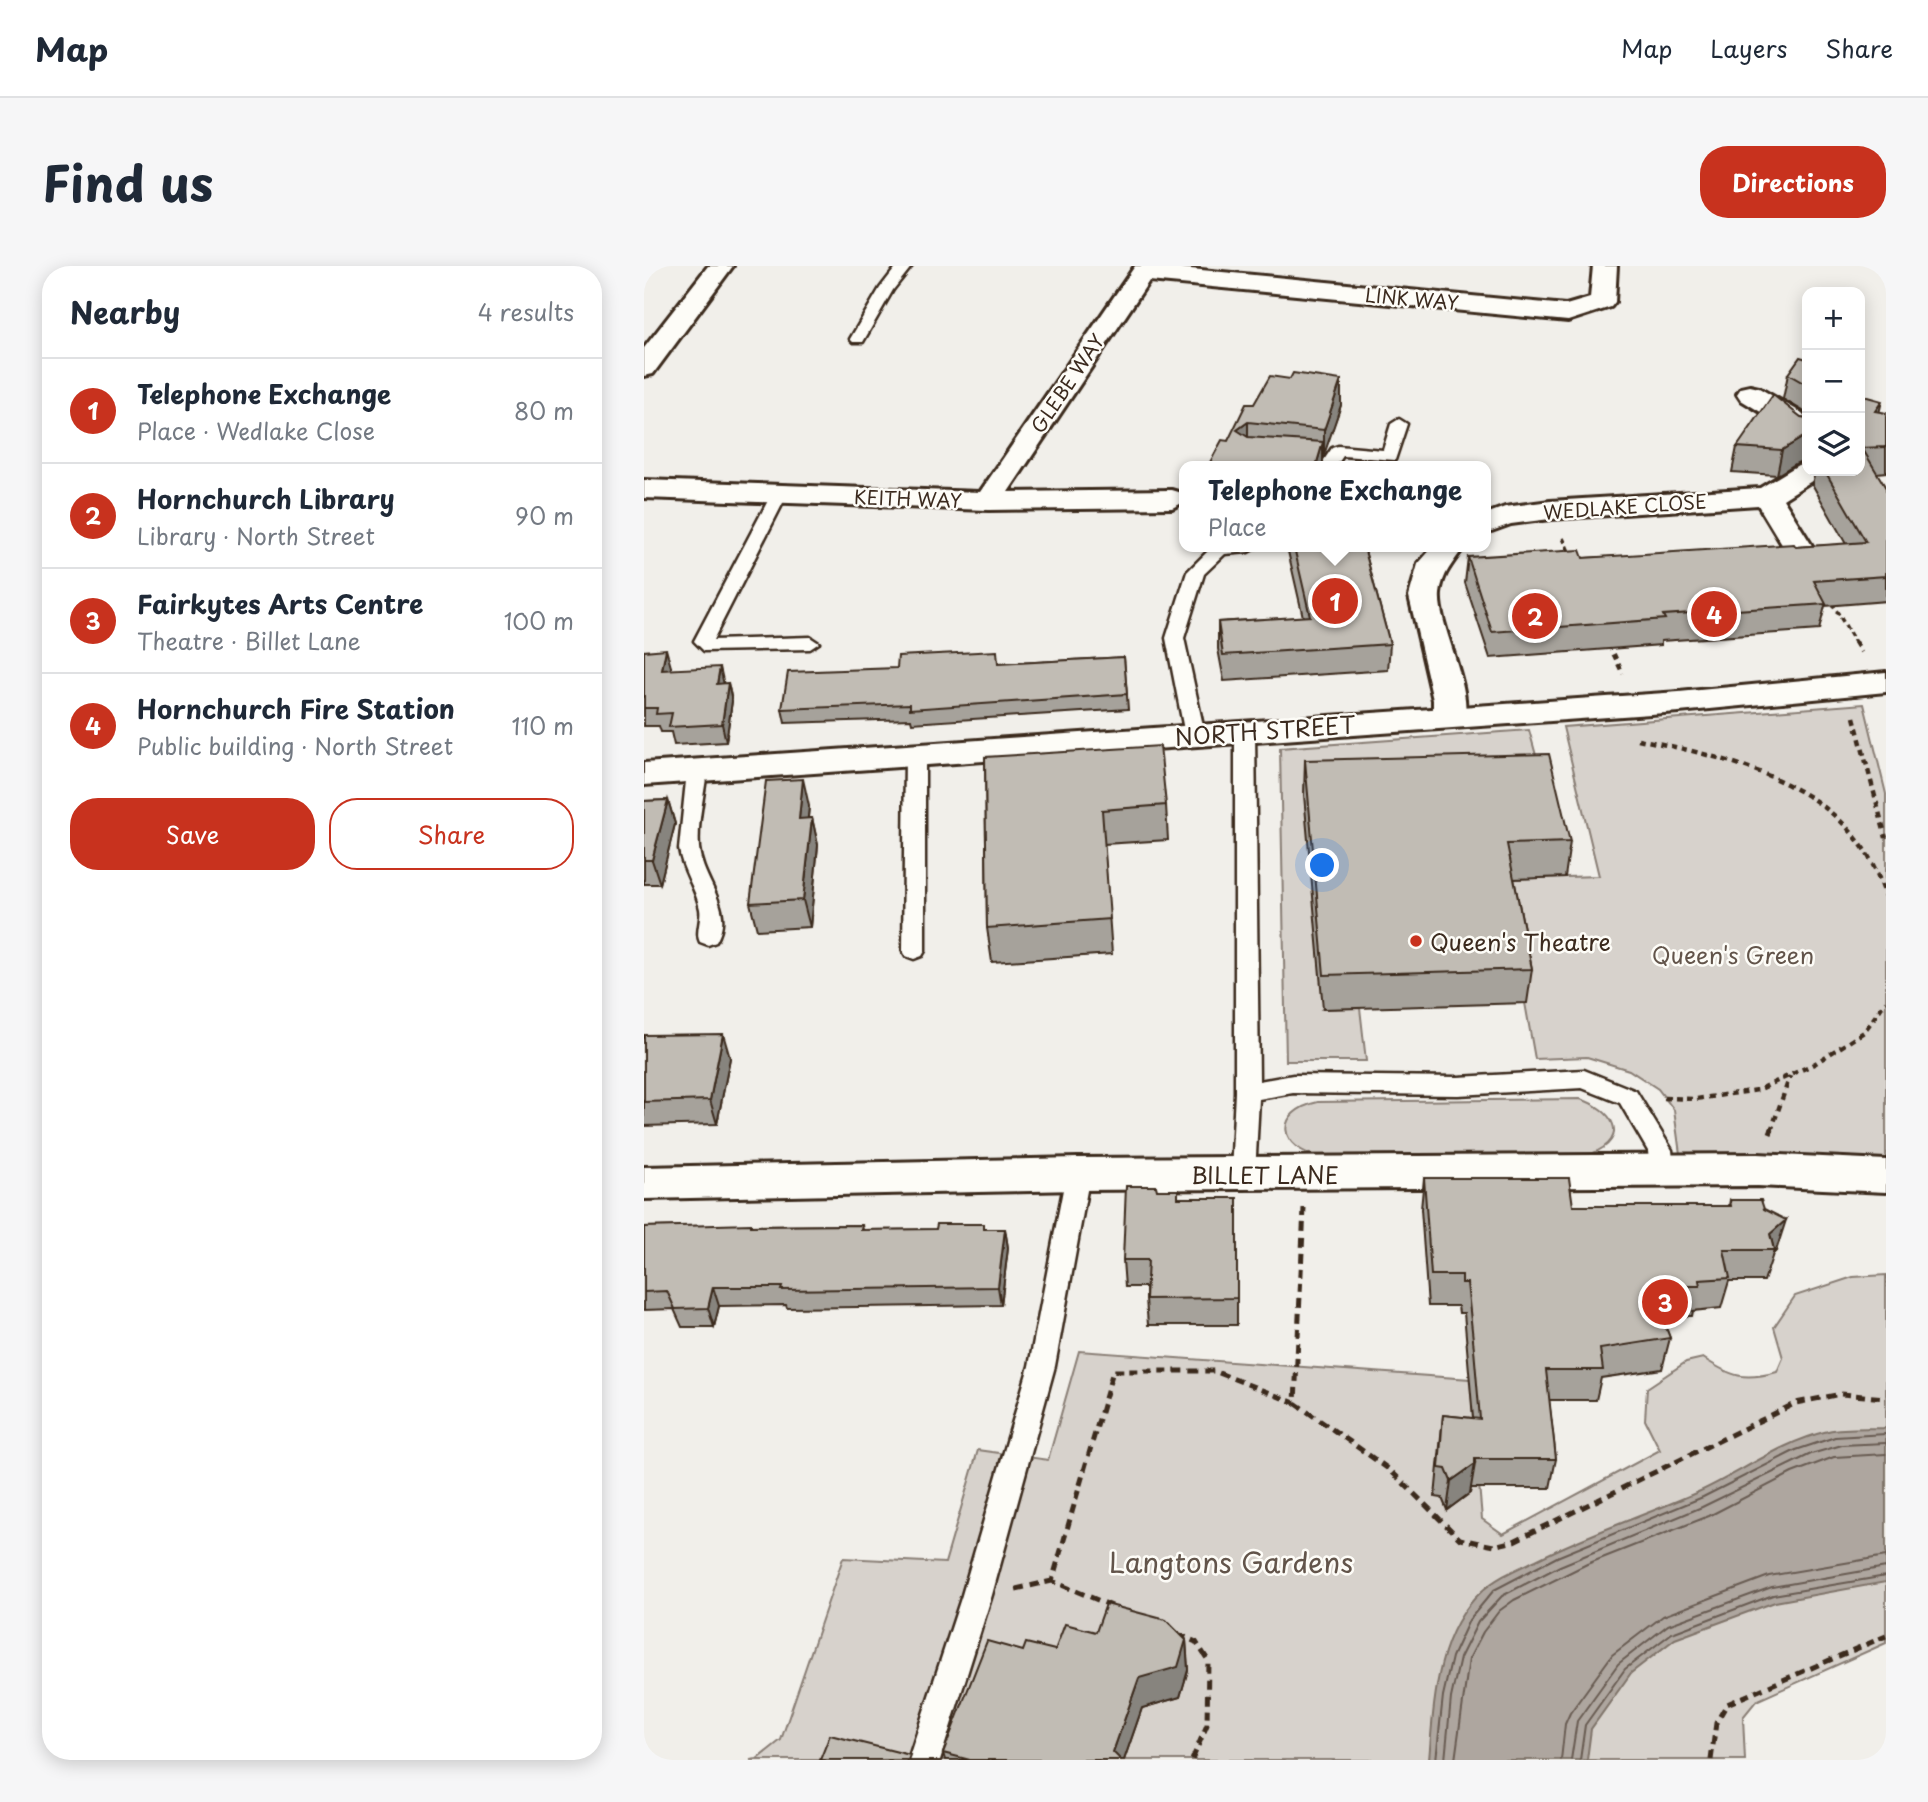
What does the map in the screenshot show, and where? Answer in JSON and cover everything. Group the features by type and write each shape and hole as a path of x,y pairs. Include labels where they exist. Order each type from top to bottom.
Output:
{"street":[{"path":"644,368 721,266"},
{"name":"LINK WAY","path":"1144,269 1568,313 1602,302 1605,266"},
{"name":"GLEBE WAY","path":"988,500 1144,269"},
{"path":"1750,394 1792,419 1802,429"},
{"name":"WEDLAKE CLOSE","path":"1491,522 1505,516 1550,510 1767,496 1802,475"},
{"name":"KEITH WAY","path":"644,489 988,500 1172,499"},
{"path":"1767,496 1807,560"},
{"path":"1444,552 1433,564 1424,596 1449,699 1449,718"},
{"name":"NORTH STREET","path":"644,774 1611,707 1882,682"},
{"name":"BILLET LANE","path":"644,1183 1078,1174 1305,1175 1758,1170 1886,1176"}],"lane":[{"path":"858,340 887,288 905,266"},
{"path":"1330,461 1338,451 1389,456 1399,424"},
{"path":"780,493 703,641 710,648 810,643"},
{"path":"1195,735 1175,638 1196,572 1217,552"},
{"path":"1243,1174 1248,1092 1245,731"},
{"path":"914,951 915,755"},
{"path":"697,771 689,848 693,867 711,900 714,923 709,937"},
{"path":"1248,1092 1293,1084 1458,1086 1584,1079 1628,1097 1660,1150 1662,1171"},
{"path":"924,1760 977,1595 1042,1366 1078,1174"}],"path":[{"path":"1550,510 1572,559"},
{"path":"1807,560 1882,682"},
{"path":"1605,633 1626,683 1602,684 1621,735 1705,752 1753,769 1811,798 1854,833 1880,875 1886,896"},
{"path":"1846,685 1886,838"},
{"path":"1628,1097 1696,1099 1758,1090 1814,1064 1864,1032 1886,1001"},
{"path":"1758,1170 1790,1075"},
{"path":"1295,1404 1305,1175"},
{"path":"1052,1581 1114,1371 1214,1371 1295,1404 1390,1470 1460,1539 1494,1546 1514,1541 1796,1403 1844,1394 1869,1394 1886,1398"},
{"path":"1012,1590 1052,1581 1124,1612"},
{"path":"1172,1632 1196,1642 1208,1660 1207,1725 1192,1760"},
{"path":"1711,1760 1714,1726 1718,1713 1727,1704 1886,1636"}],"green space":[{"name":"Queen's Green","path":"1864,704 1886,794 1886,1159 1680,1154 1674,1110 1658,1089 1629,1070 1587,1057 1535,1059 1503,879 1599,876 1563,727"},
{"path":"1529,730 1545,788 1322,1009 1360,1008 1366,1061 1286,1061 1280,748"},
{"path":"1580,1099 1601,1110 1613,1124 1611,1140 1591,1154 1320,1157 1296,1146 1286,1130 1293,1114 1318,1102"},
{"name":"Langtons Gardens","path":"1886,1275 1886,1643 1756,1701 1743,1717 1745,1760 750,1760 757,1759 781,1740 843,1558 945,1563 978,1450 1048,1460 1079,1351 1470,1379 1482,1519 1503,1534 1660,1450 1645,1420 1647,1388 1686,1362 1703,1358 1738,1376 1777,1372 1783,1358 1774,1327 1795,1296 1853,1277"}],"water":[{"path":"1886,1428 1886,1582 1775,1602 1675,1639 1631,1673 1591,1729 1587,1760 1429,1760 1436,1692 1446,1648 1466,1609 1494,1582 1576,1541 1698,1492 1794,1442 1835,1430"}],"building":[{"path":"1800,357 1802,358 1802,382 1788,374"},
{"path":"1293,373 1341,380 1324,430 1248,422 1237,430 1248,437 1323,442 1317,461 1211,461 1222,440 1228,441 1246,404 1254,404 1270,376 1290,379"},
{"path":"1773,395 1802,417 1802,438 1782,450 1737,447"},
{"path":"1865,396 1882,401 1875,411 1886,413 1886,447 1865,448"},
{"path":"1865,453 1886,488 1886,576 1814,581 1826,604 1663,615 1665,619 1492,632 1468,557 1580,550 1583,558 1866,542 1828,476 1865,476"},
{"path":"1295,552 1365,552 1390,644 1223,655 1218,622 1310,616"},
{"path":"666,649 662,670 720,667 717,684 728,683 722,724 669,727 672,713 656,714 657,708 644,708 644,651"},
{"path":"997,651 998,664 1124,657 1127,694 910,709 910,704 782,709 788,672 897,668 898,656"},
{"path":"1160,746 1166,805 1102,810 1110,919 987,928 985,757"},
{"name":"Queen's Theatre","path":"1549,754 1570,842 1507,844 1532,969 1324,975 1305,760"},
{"path":"803,779 799,819 812,818 803,900 750,903 766,781"},
{"path":"668,800 652,860 644,860 644,801"},
{"path":"723,1034 710,1100 644,1102 644,1035"},
{"path":"1424,1178 1569,1178 1573,1206 1731,1206 1730,1200 1761,1200 1764,1209 1786,1220 1770,1234 1774,1250 1724,1250 1730,1278 1699,1280 1700,1286 1650,1286 1670,1338 1600,1349 1603,1370 1546,1370 1556,1459 1475,1459 1475,1464 1451,1481 1446,1469 1439,1468 1443,1415 1480,1419 1474,1349 1467,1283 1462,1283 1462,1275 1431,1275"},
{"path":"1126,1186 1156,1186 1157,1190 1178,1190 1178,1198 1237,1198 1237,1298 1146,1299 1148,1260 1123,1260"},
{"path":"937,1224 984,1224 984,1229 1005,1229 998,1287 781,1290 782,1287 713,1287 708,1308 675,1309 667,1291 644,1292 644,1227 862,1225 861,1230 936,1229"},
{"path":"1106,1604 1166,1620 1186,1640 1178,1667 1139,1678 1113,1752 1121,1760 970,1760 943,1753 987,1641 1023,1651 1026,1643 1055,1650 1065,1624 1096,1632"},
{"path":"830,1735 910,1755 908,1760 820,1760"}],"place":[{"name":"Telephone Exchange","path":"1335,601"},
{"name":"Hornchurch Fire Station","path":"1714,614"},
{"name":"Hornchurch Library","path":"1535,616"},
{"name":"Queen's Theatre","path":"1416,941"},
{"name":"Fairkytes Arts Centre","path":"1665,1302"}]}
